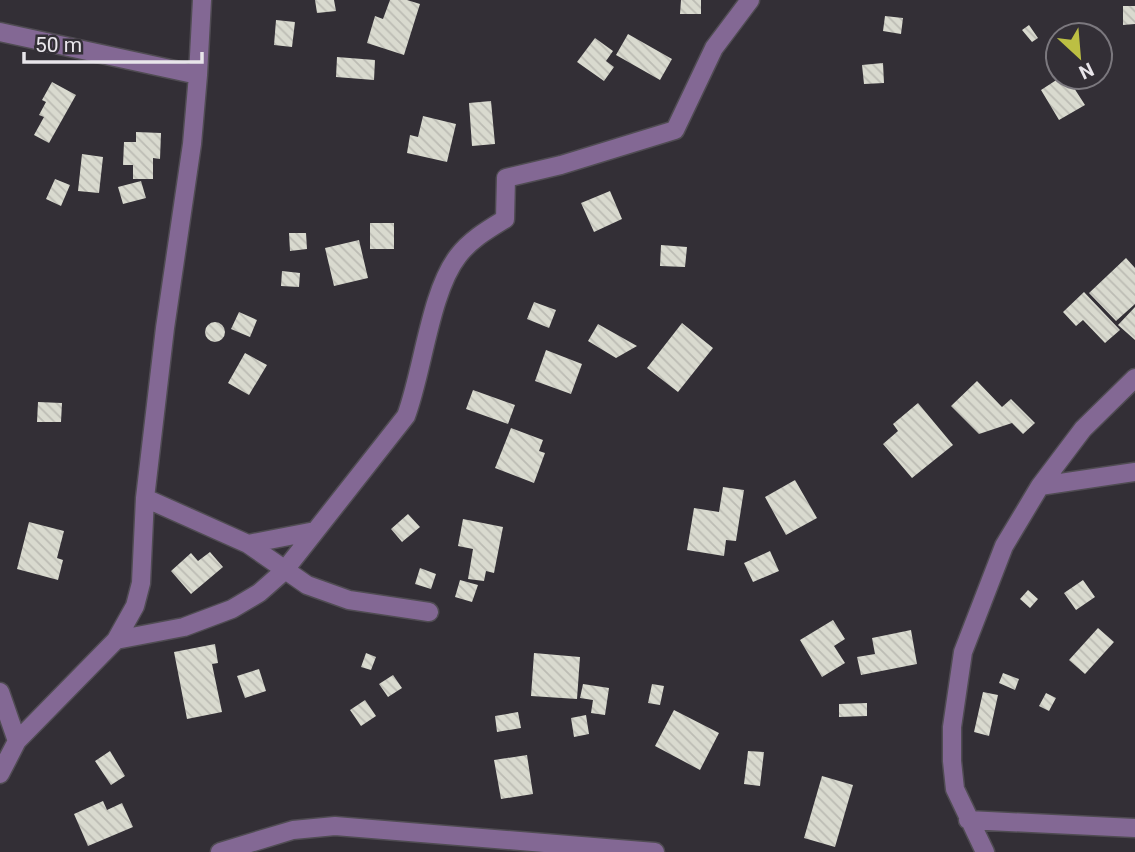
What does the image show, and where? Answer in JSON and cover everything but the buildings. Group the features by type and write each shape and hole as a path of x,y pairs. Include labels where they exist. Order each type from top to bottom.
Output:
{"street":[{"path":"0,774 17,741 116,640 135,606 141,583 145,498 165,328 192,144 202,0"},
{"path":"116,640 184,627 232,609 259,593 284,571 407,416 415,393 429,328 443,285 457,257 478,235 505,219 506,177 561,165 675,130 714,48 750,0"},
{"path":"0,32 198,75"},
{"path":"985,852 956,789 952,761 952,727 963,652 1004,545 1040,486 1083,429 1135,378"},
{"path":"1040,486 1135,472"},
{"path":"145,498 248,544 307,585 349,600 429,612"},
{"path":"248,544 315,531"},
{"path":"0,692 17,741"},
{"path":"968,820 1135,828"},
{"path":"220,852 293,830 335,826 655,852"}]}
